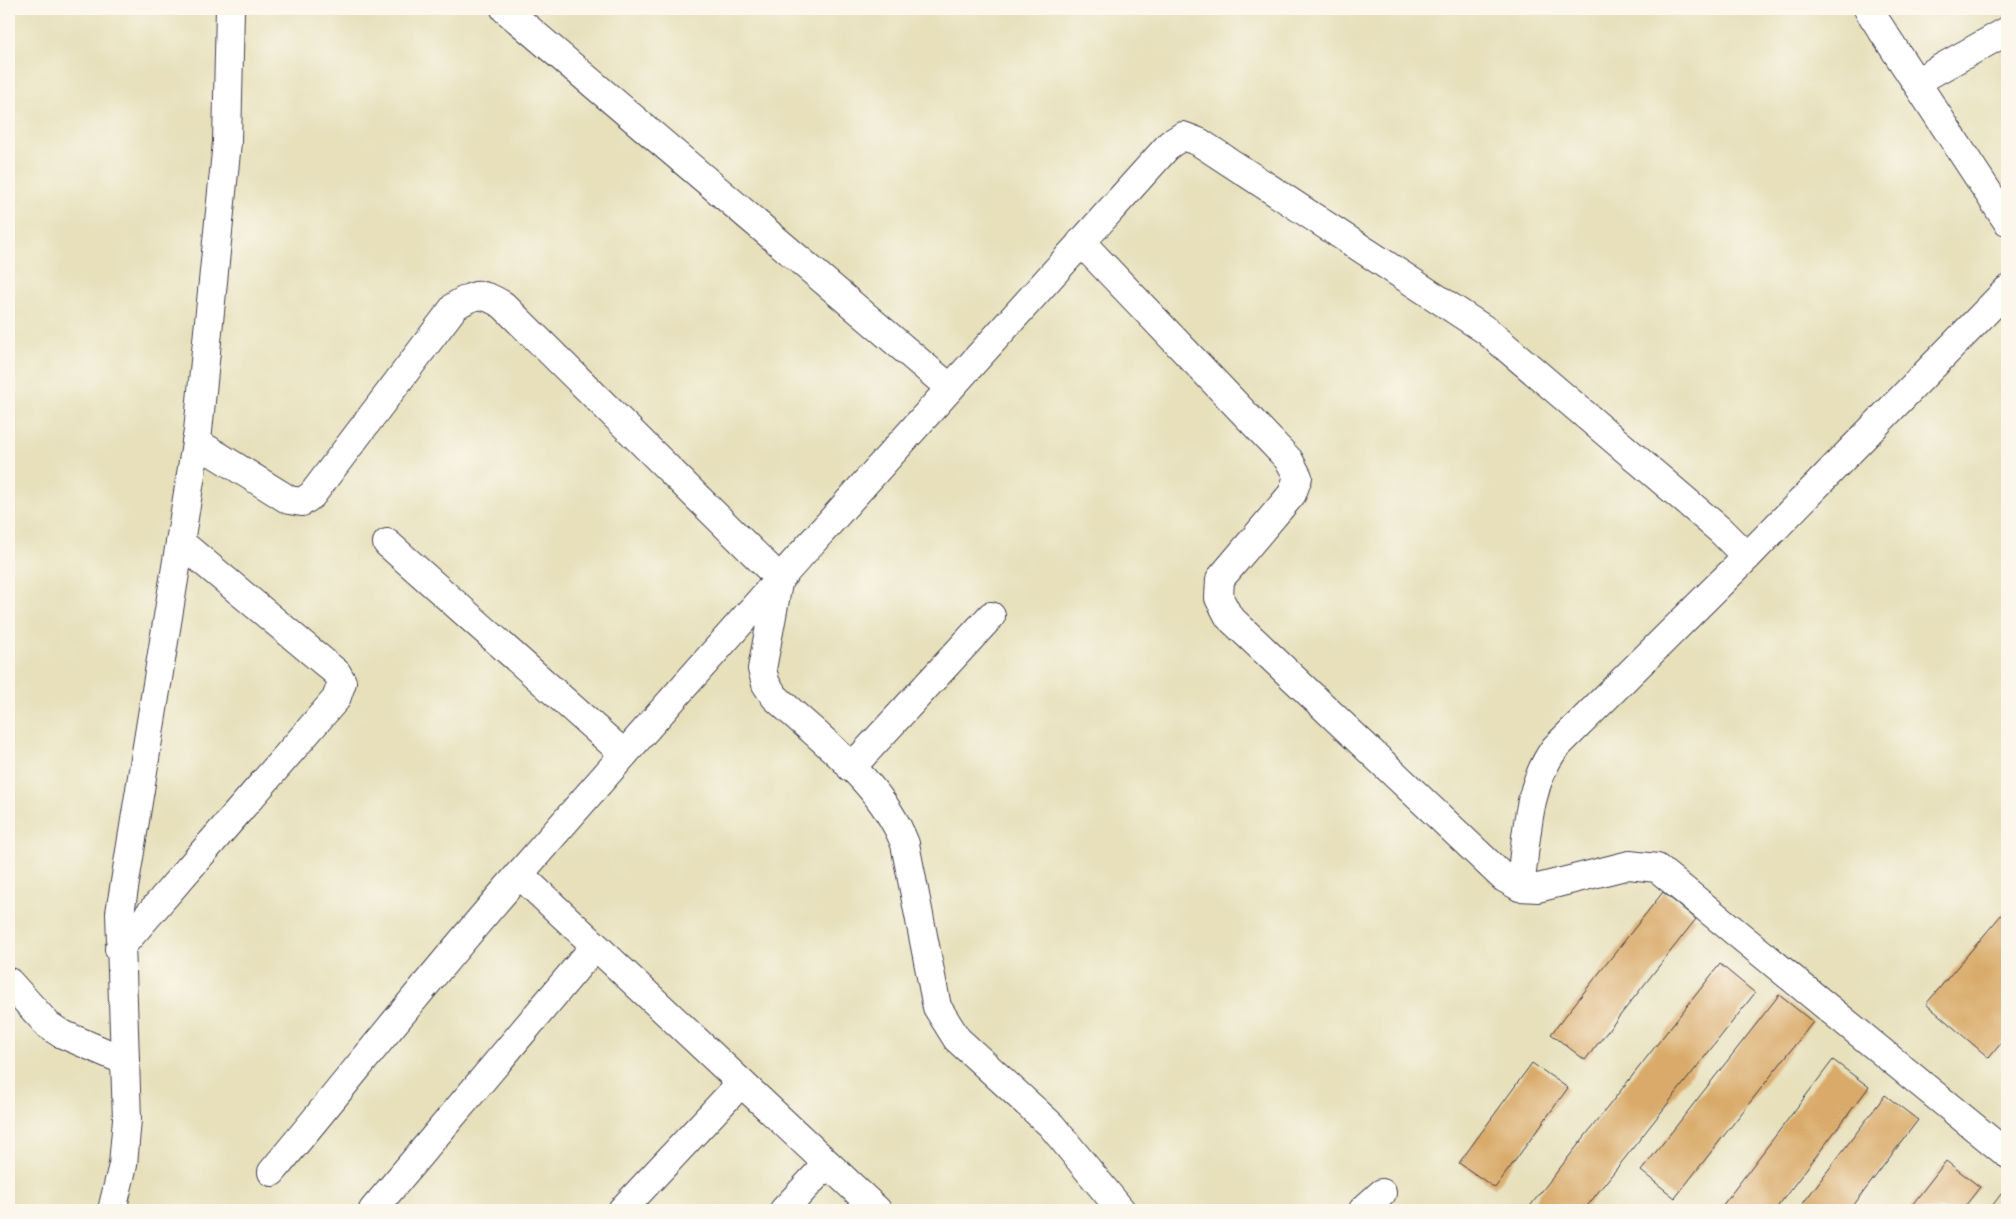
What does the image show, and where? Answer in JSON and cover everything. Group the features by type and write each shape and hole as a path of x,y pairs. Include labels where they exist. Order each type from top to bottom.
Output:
{"street":[{"path":"112,1210 123,1165 127,1119 119,949 120,913 196,442 227,142 230,9"},
{"path":"505,9 950,388"},
{"path":"1868,9 2007,221"},
{"path":"1916,82 2007,31"},
{"path":"272,1172 519,874 624,754 779,578 1170,144 1183,136 1199,142 1487,331 1720,530 1747,556"},
{"path":"1082,242 1289,460 1298,477 1292,494 1220,579 1219,598 1229,617 1504,878 1520,887 1538,888 1629,865 1657,868 2007,1154"},
{"path":"1520,887 1534,786 1546,760 1555,748 1747,556 2007,290"},
{"path":"196,442 289,500 302,502 312,495 455,306 471,296 487,295 503,305 779,578"},
{"path":"119,949 336,699 342,682 337,673 180,542"},
{"path":"387,543 624,754"},
{"path":"779,578 762,669 766,684 775,697 851,768 887,808 898,826 906,844 937,1007 946,1024 957,1039 1051,1125 1121,1210"},
{"path":"851,768 991,616"},
{"path":"519,874 877,1210"},
{"path":"373,1210 595,946"},
{"path":"9,982 48,1025 60,1033 125,1061"},
{"path":"622,1210 740,1083"},
{"path":"784,1210 827,1164"}],"building":[{"path":"1663,892 1696,919 1585,1060 1551,1034"},
{"path":"2007,908 2007,1036 1989,1058 1926,1004"},
{"path":"1720,964 1755,993 1584,1210 1527,1210"},
{"path":"1779,995 1813,1022 1675,1198 1641,1171"},
{"path":"1833,1060 1869,1087 1775,1210 1719,1210"},
{"path":"1532,1063 1568,1088 1495,1188 1459,1163"},
{"path":"1885,1095 1918,1120 1850,1210 1798,1210"},
{"path":"1946,1161 1980,1187 1962,1210 1908,1210"},
{"path":"2001,1194 2007,1198 2007,1210 1989,1210"}]}
